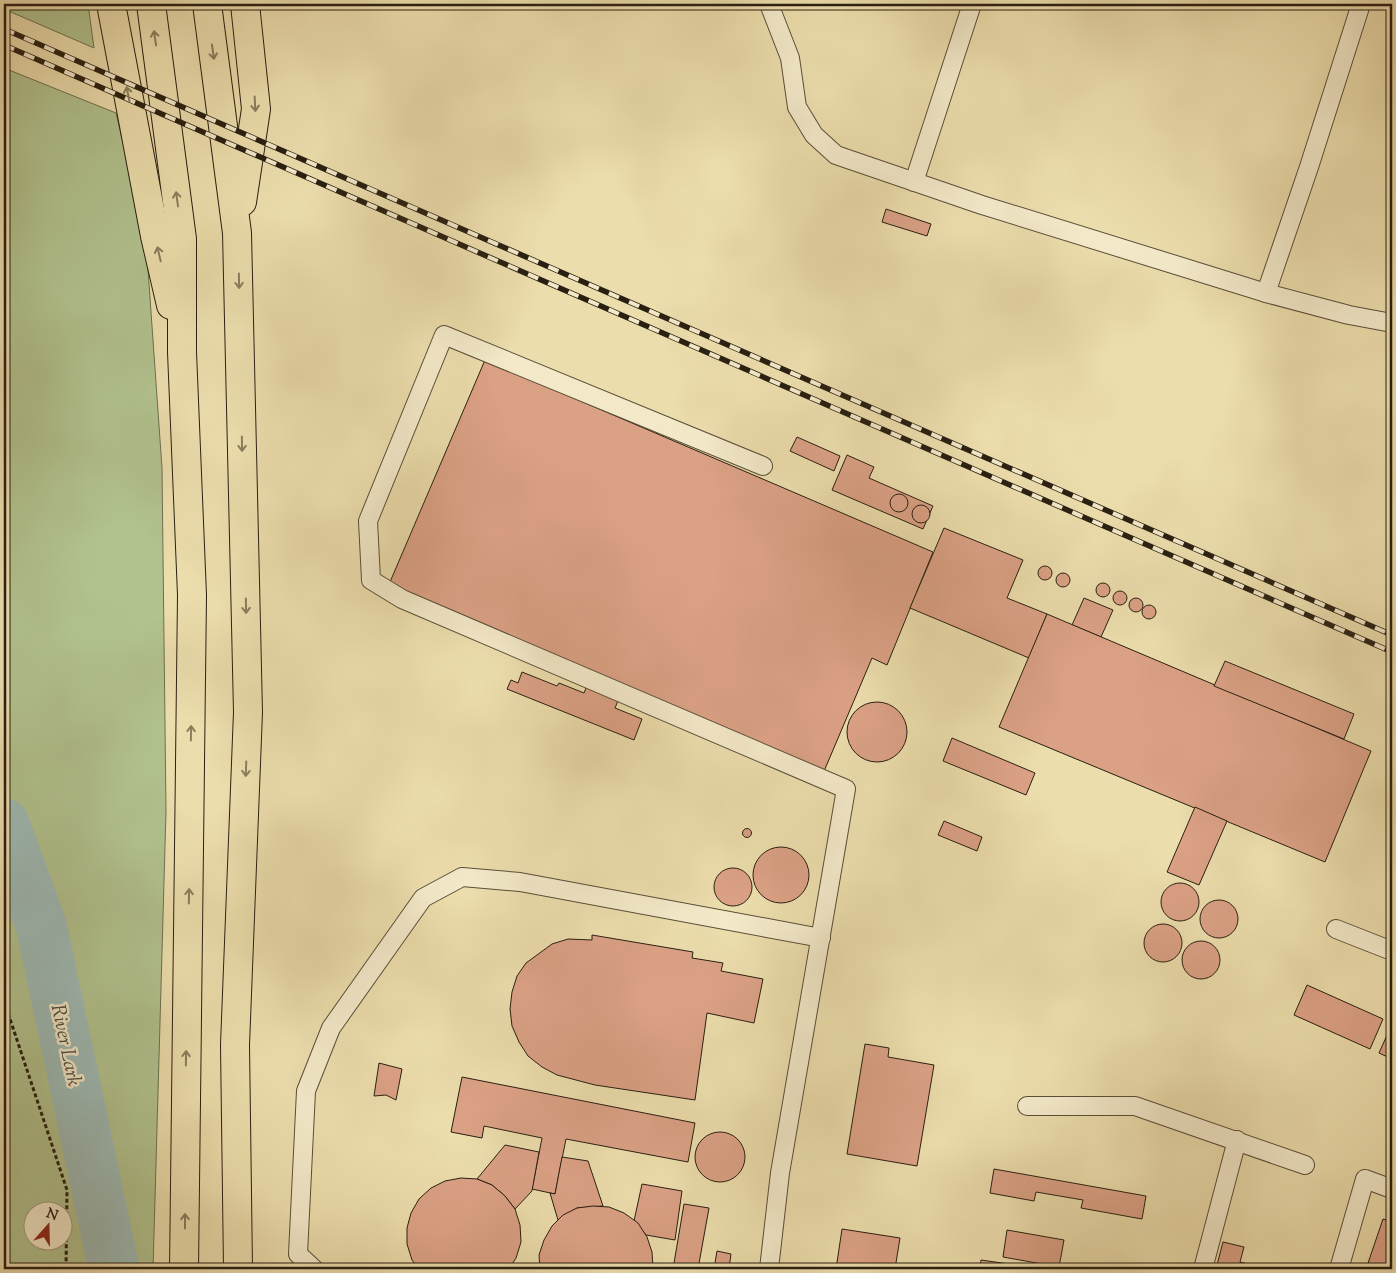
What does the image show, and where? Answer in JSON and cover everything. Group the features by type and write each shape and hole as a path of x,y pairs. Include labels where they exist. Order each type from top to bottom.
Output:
{"highway":[{"path":"111,4 155,236 182,352"},
{"path":"150,4 182,239 182,352 192,595 184,1269"},
{"path":"206,4 237,233 248,712 235,1045 238,1269"},
{"path":"237,233 256,109 245,4"}],"lane":[{"path":"769,4 790,58 797,107 814,135 836,155 914,182 1266,293 1349,315 1392,323"},
{"path":"914,182 972,4"},
{"path":"1266,293 1309,167 1361,4"},
{"path":"763,466 444,335 368,521 371,580 402,599 846,789 780,1173 769,1269"},
{"path":"314,1269 298,1254 306,1091 331,1028 423,898 462,877 520,882 821,938"},
{"path":"1336,929 1392,951"},
{"path":"1027,1106 1136,1106 1305,1165"},
{"path":"1203,1269 1237,1140"},
{"path":"1338,1269 1365,1179 1392,1189"}],"path":[{"path":"4,1001 67,1190 66,1269"}],"green space":[{"path":"4,4 88,4 94,48 4,9"},
{"path":"4,68 116,113 146,241 162,468 166,811 153,1269 4,1269"}],"building":[{"path":"886,209 931,224 927,236 882,222"},
{"path":"485,360 933,552 887,665 872,658 822,776 387,589"},
{"path":"797,437 840,456 834,471 790,451"},
{"path":"847,455 874,467 869,478 933,506 923,529 832,490"},
{"path":"895,494 903,494 908,499 906,510 895,512 890,507 890,499"},
{"path":"917,505 925,505 930,510 928,521 917,523 912,518 912,510"},
{"path":"944,528 1023,560 1007,598 1047,614 1029,658 910,608"},
{"path":"1045,566 1050,568 1052,573 1050,578 1045,580 1040,578 1038,573 1040,568"},
{"path":"1063,573 1068,575 1070,580 1068,585 1063,587 1058,585 1056,580 1058,575"},
{"path":"1103,583 1108,585 1110,590 1108,595 1103,597 1098,595 1096,590 1098,585"},
{"path":"1120,591 1125,593 1127,598 1125,603 1120,605 1115,603 1113,598 1115,593"},
{"path":"1084,598 1113,610 1101,637 1072,625"},
{"path":"1136,598 1141,600 1143,605 1141,610 1136,612 1131,610 1129,605 1131,600"},
{"path":"1149,605 1154,607 1156,612 1154,617 1149,619 1144,617 1142,612 1144,607"},
{"path":"1047,614 1371,751 1325,862 999,727"},
{"path":"1225,661 1354,714 1344,739 1214,686"},
{"path":"522,672 557,686 559,683 584,693 590,678 622,691 615,708 642,719 634,740 507,689 511,680 518,683"},
{"path":"877,702 889,704 902,715 907,732 905,744 894,757 877,762 865,760 852,749 847,732 849,720 860,707"},
{"path":"952,738 1035,773 1026,795 943,761"},
{"path":"1195,807 1227,821 1199,885 1167,872"},
{"path":"944,821 982,837 977,851 938,835"},
{"path":"747,829 751,833 747,837 743,833"},
{"path":"781,847 792,849 801,855 807,864 809,875 807,886 801,895 792,901 781,903 770,901 761,895 755,886 753,875 755,864 761,855 770,849"},
{"path":"733,868 746,874 752,887 746,900 733,906 720,900 714,887 720,874"},
{"path":"1180,883 1187,884 1193,889 1198,895 1198,909 1193,915 1187,920 1180,921 1173,920 1167,915 1162,909 1161,902 1162,895 1167,889 1173,884"},
{"path":"1219,900 1226,901 1232,906 1237,912 1237,926 1232,932 1226,937 1219,938 1212,937 1206,932 1201,926 1200,919 1201,912 1206,906 1212,901"},
{"path":"1163,924 1170,925 1176,930 1181,936 1181,950 1176,956 1170,961 1163,962 1156,961 1150,956 1145,950 1144,943 1145,936 1150,930 1156,925"},
{"path":"592,935 693,952 692,958 723,963 721,971 763,979 754,1023 707,1013 695,1100 595,1085 557,1075 542,1067 528,1056 519,1042 512,1026 510,1009 512,992 517,976 526,963 552,944 568,939 592,940"},
{"path":"1201,941 1208,942 1214,947 1219,953 1219,967 1214,973 1208,978 1201,979 1194,978 1188,973 1183,967 1182,960 1183,953 1188,947 1194,942"},
{"path":"1307,985 1383,1019 1370,1049 1294,1015"},
{"path":"1392,1024 1392,1059 1379,1053"},
{"path":"865,1044 889,1048 888,1057 934,1065 917,1166 847,1154"},
{"path":"379,1063 402,1069 396,1100 386,1095 374,1096"},
{"path":"462,1077 695,1123 688,1162 566,1139 555,1194 532,1189 542,1138 484,1126 482,1138 451,1132"},
{"path":"720,1132 729,1134 740,1143 745,1157 743,1166 734,1177 720,1182 711,1180 700,1171 695,1157 697,1148 706,1137"},
{"path":"505,1145 539,1152 532,1191 515,1209 505,1196 492,1185 477,1179"},
{"path":"562,1157 588,1161 603,1206 577,1208 558,1220 550,1193 555,1194"},
{"path":"994,1169 1146,1196 1142,1219 1081,1208 1083,1200 1036,1192 1034,1201 990,1193"},
{"path":"461,1178 477,1179 492,1185 505,1196 515,1209 520,1225 521,1242 516,1258 509,1269 419,1269 412,1260 407,1244 407,1228 411,1213 419,1199 431,1188 445,1181"},
{"path":"642,1184 682,1191 675,1240 646,1235 634,1221"},
{"path":"684,1204 709,1208 698,1269 673,1269"},
{"path":"609,1207 624,1213 638,1223 647,1237 652,1252 653,1269 540,1269 539,1255 544,1240 552,1226 563,1215 577,1208"},
{"path":"1383,1219 1392,1222 1392,1269 1366,1269"},
{"path":"842,1229 900,1238 895,1269 836,1269"},
{"path":"1007,1230 1064,1240 1059,1267 1003,1257"},
{"path":"1223,1242 1244,1247 1240,1262 1268,1269 1216,1269"},
{"path":"717,1251 731,1254 729,1269 714,1269"},
{"path":"981,1260 1044,1269 980,1269"}],"waterway":[{"name":"River Lark","path":"4,824 41,925 114,1269"}],"railway":[{"path":"4,29 1392,635"},
{"path":"4,45 1392,652"}]}
